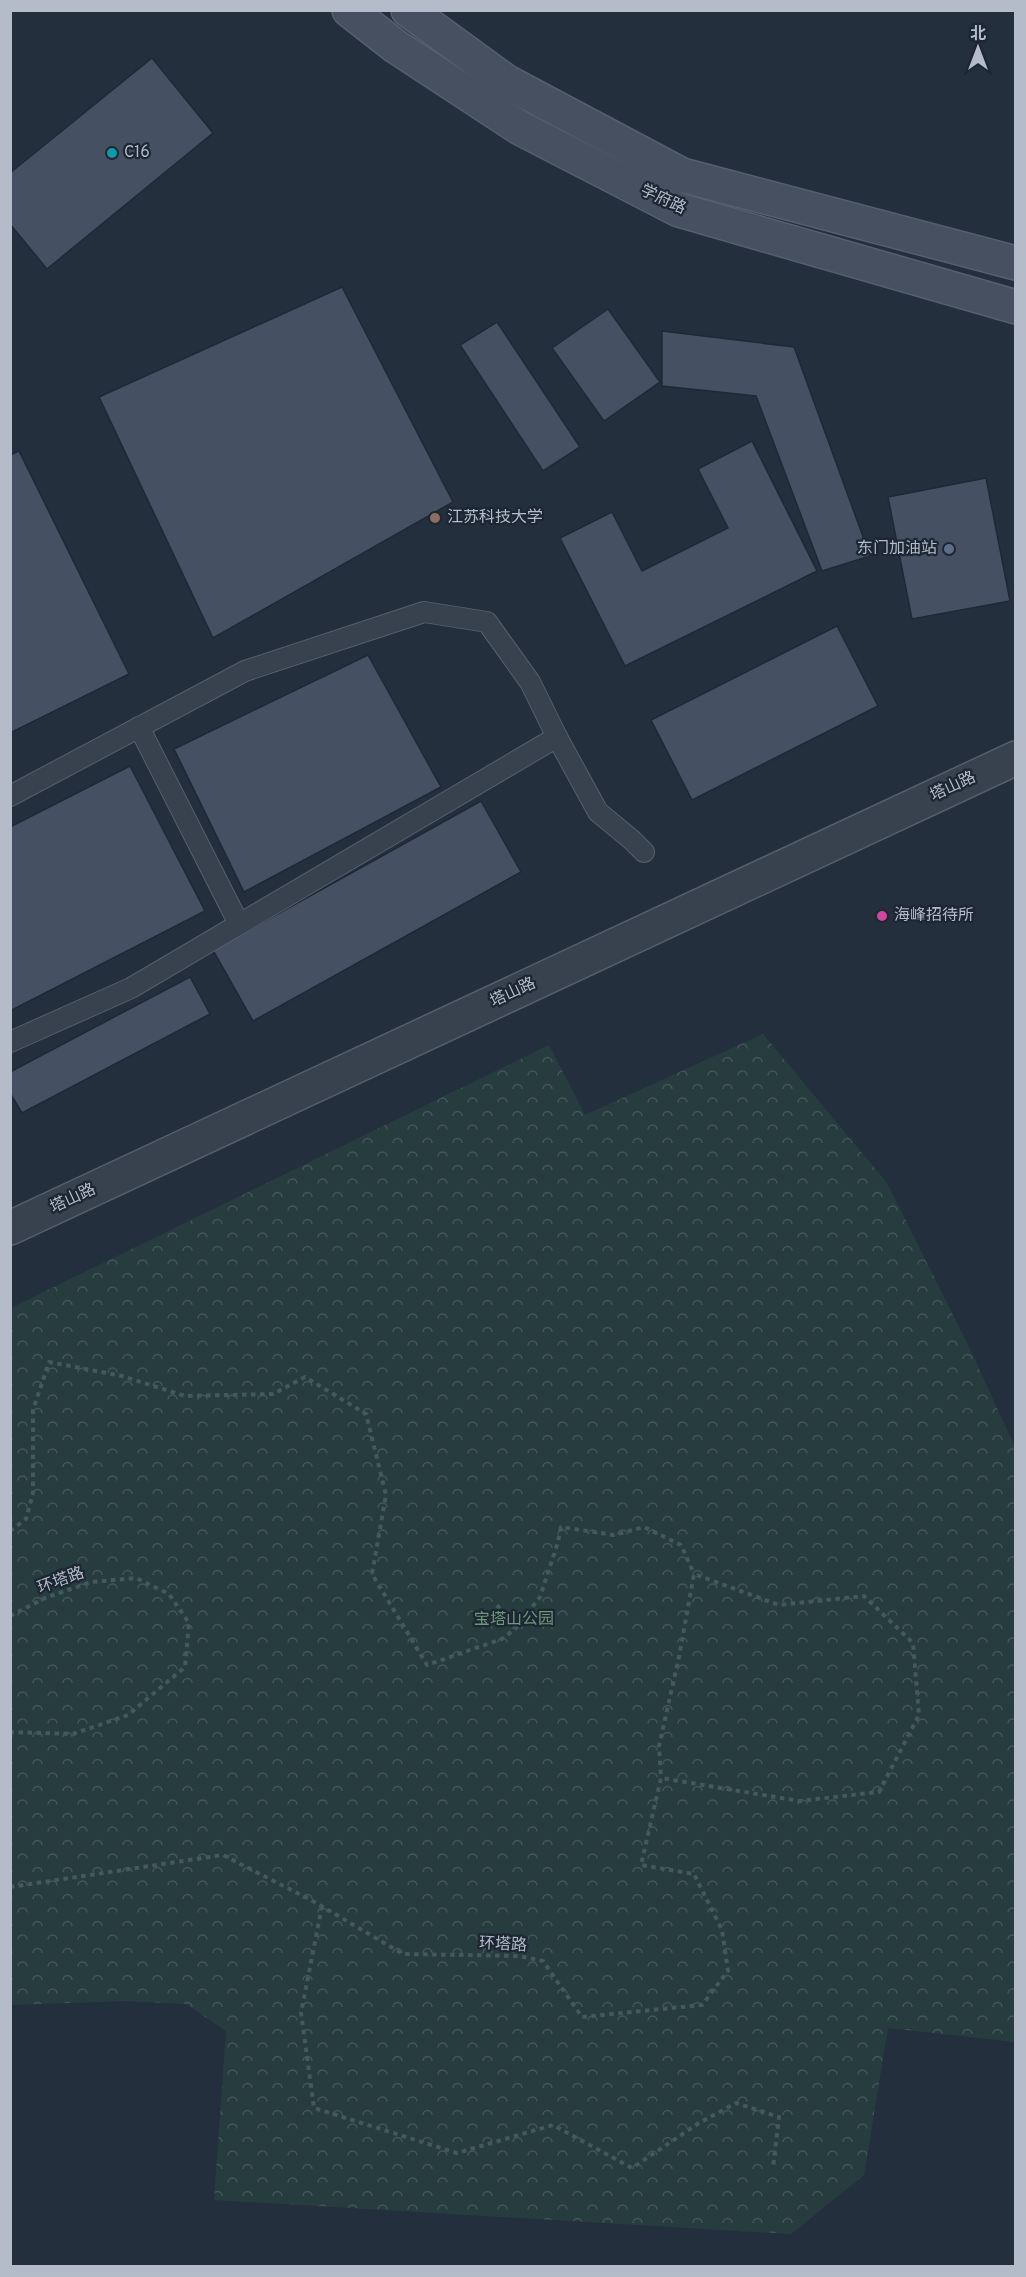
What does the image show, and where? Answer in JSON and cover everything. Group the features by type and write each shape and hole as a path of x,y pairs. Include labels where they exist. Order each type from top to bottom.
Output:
{"main road":[{"name":"学府路","path":"349,10 395,46 520,128 679,210 1016,307"},
{"name":"学府路","path":"408,10 507,82 682,175 1016,263"}],"street":[{"name":"塔山路","path":"10,1228 1016,758"}],"lane":[{"path":"10,796 245,671 424,612 487,622 530,682 556,737 598,812 633,840 644,852"},
{"path":"139,728 239,924"},
{"path":"10,1042 131,988 556,737"}],"path":[{"path":"10,1531 26,1519 33,1493 33,1410 49,1362 122,1376 185,1396 273,1394 305,1377 366,1414 386,1495 372,1574 427,1665 502,1639 516,1628 540,1597 561,1527 614,1534 644,1527 681,1545 694,1574 679,1657 659,1746 661,1778 799,1801 879,1792 919,1715 913,1643 864,1596 779,1605 694,1574"},
{"name":"环塔路","path":"10,1616 45,1598 91,1582 136,1578 169,1594 189,1623 185,1667 128,1715 73,1734 10,1732"},
{"path":"495,1604 516,1628"},
{"name":"环塔路","path":"10,1887 224,1855 322,1906 403,1954 519,1956 543,1961 582,2017 702,2005 728,1971 722,1930 694,1874 641,1865 661,1778"},
{"path":"322,1906 301,2013 314,2108 457,2153 553,2125 633,2168 699,2124 736,2103 779,2117 773,2168"}],"green space":[{"name":"宝塔山公园","path":"763,1034 887,1183 968,1345 1015,1447 1015,2042 888,2028 864,2175 791,2234 214,2200 226,2031 186,2004 126,2001 11,2005 11,1308 549,1045 585,1115"}],"building":[{"name":"C16","path":"152,58 213,133 47,269 10,224 10,173"},
{"path":"342,287 453,502 213,638 99,397"},
{"path":"608,309 660,382 604,421 552,348"},
{"path":"497,322 580,447 543,471 460,345"},
{"path":"662,331 794,347 870,556 822,571 756,396 662,386"},
{"path":"752,441 817,571 625,666 560,538 612,512 642,571 728,528 698,469"},
{"path":"19,451 129,674 10,733 10,455"},
{"name":"东门加油站","path":"986,478 1010,601 912,619 888,497"},
{"path":"837,626 878,706 692,800 651,720"},
{"path":"368,655 441,787 244,892 174,749"},
{"path":"130,766 205,911 10,1011 10,827"},
{"path":"481,801 521,872 253,1021 213,950"},
{"path":"190,977 210,1014 22,1113 10,1093 10,1072"}],"place":[{"name":"C16","path":"112,153"},
{"name":"江苏科技大学","path":"435,518"},
{"name":"东门加油站","path":"949,549"},
{"name":"海峰招待所","path":"882,916"}]}
